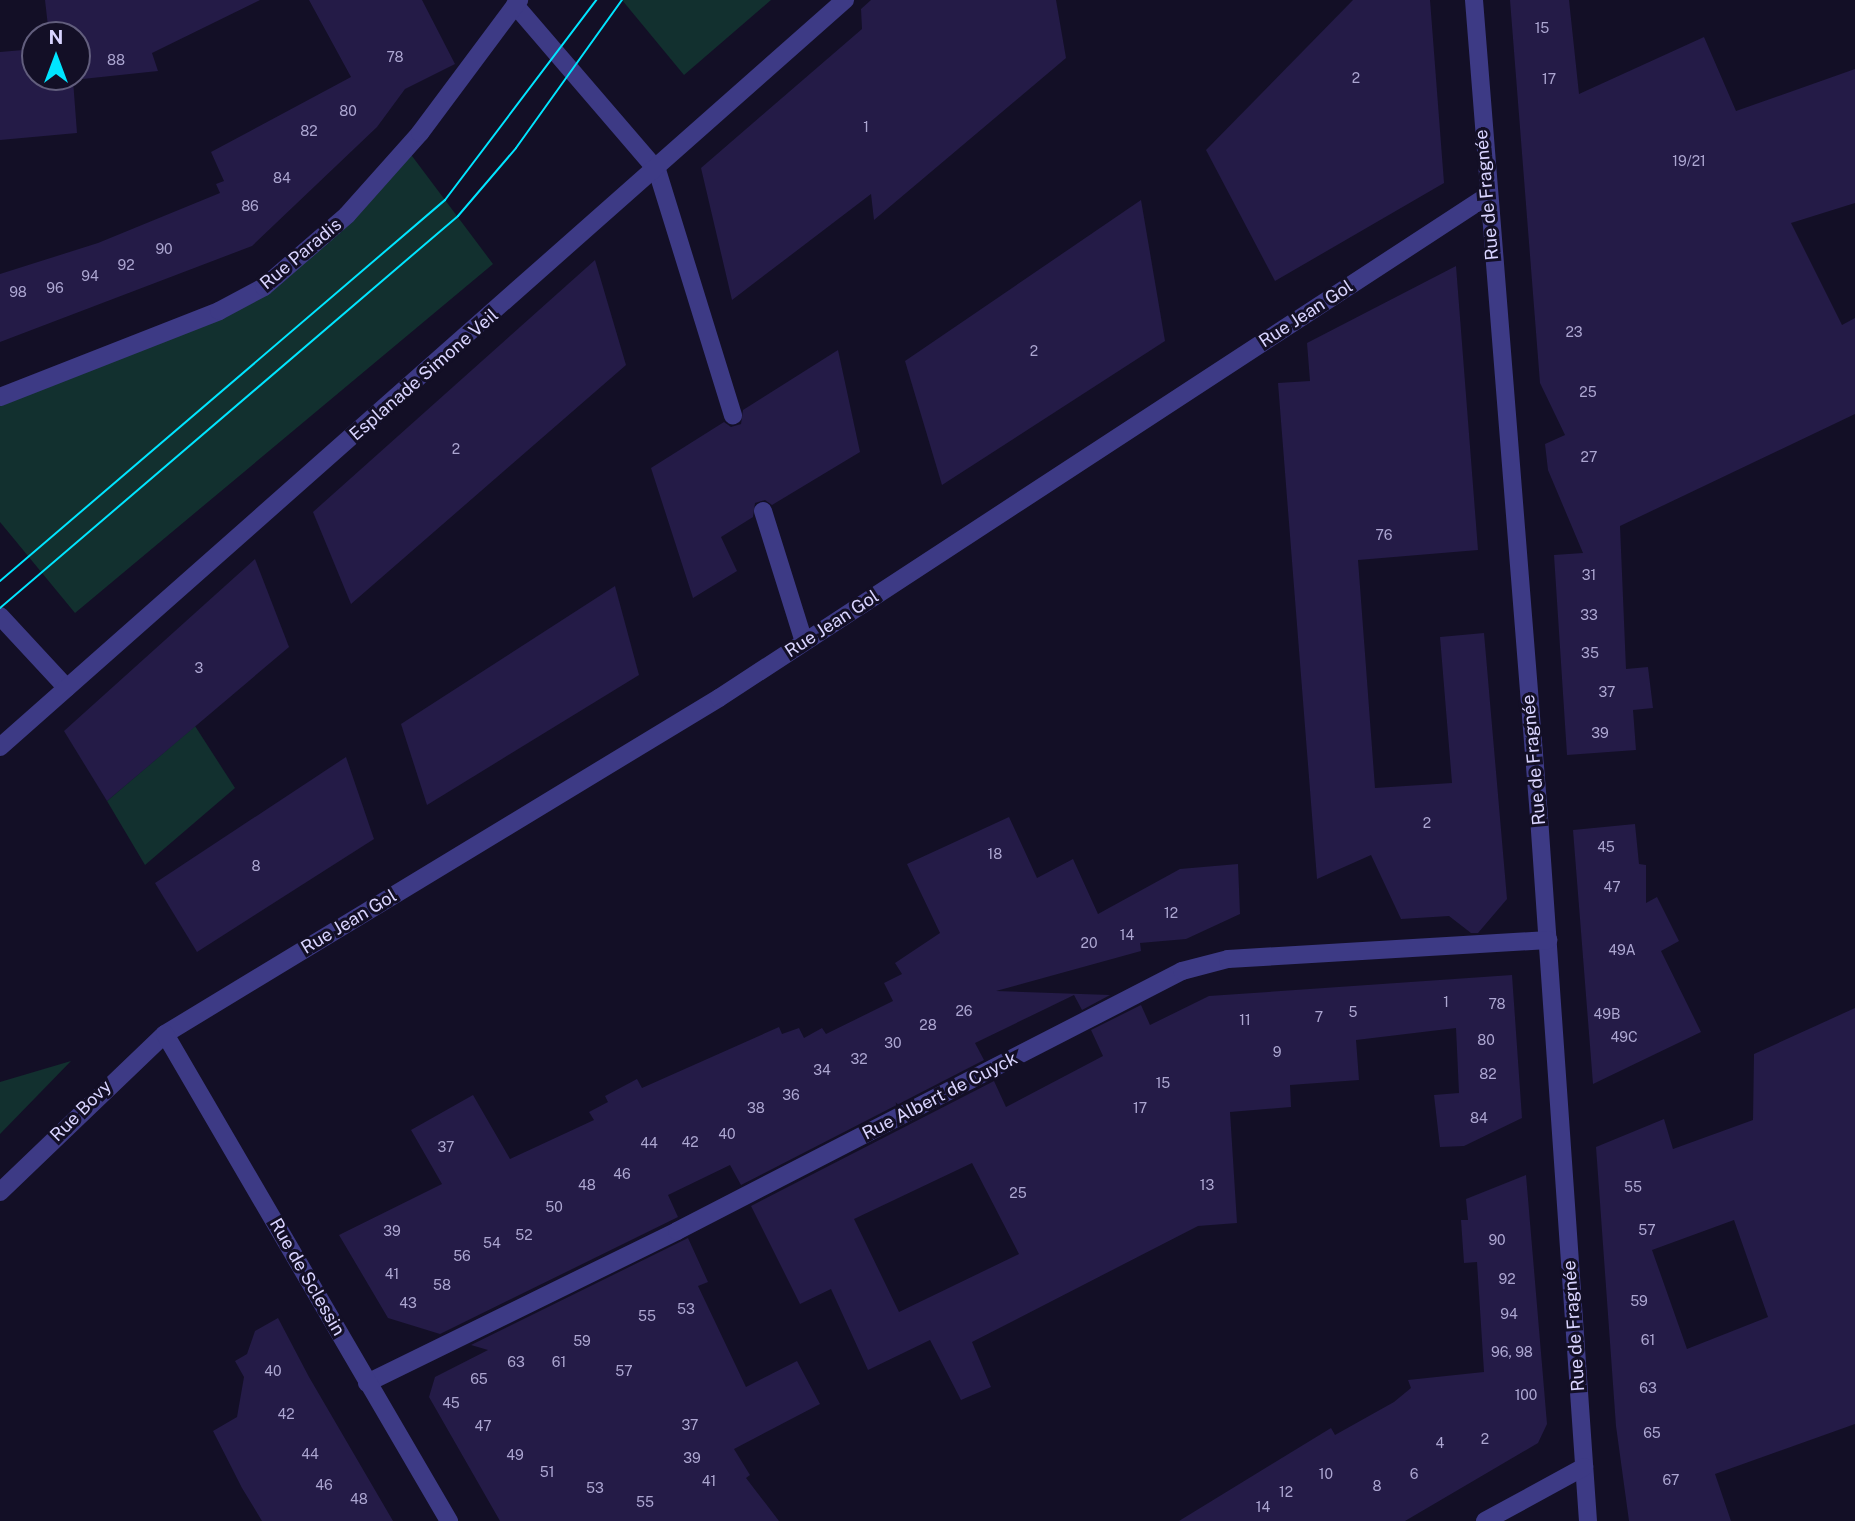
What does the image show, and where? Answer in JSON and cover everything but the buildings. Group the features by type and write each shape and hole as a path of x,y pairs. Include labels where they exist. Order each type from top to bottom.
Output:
{"street":[{"name":"Esplanade Simone Veil","path":"0,747 657,170 845,0"},
{"name":"Rue de Fragnée","path":"1474,0 1487,196 1548,940 1588,1521"},
{"path":"517,3 657,170 733,416"},
{"name":"Rue Paradis","path":"0,397 219,311 264,287 347,215 420,133 517,3"},
{"name":"Rue Jean Gol","path":"165,1034 803,642 1487,196"},
{"path":"763,511 803,642"},
{"path":"0,616 67,688"},
{"name":"Rue Albert de Cuyck","path":"367,1383 677,1231 1182,971 1228,959 1548,940"},
{"name":"Rue Bovy","path":"0,1192 165,1034"},
{"name":"Rue de Sclessin","path":"165,1034 449,1521"},
{"path":"1485,1521 1584,1467"}],"green space":[{"path":"622,0 771,0 684,75"},
{"path":"406,148 493,264 75,613 0,522 0,397 264,287"},
{"path":"195,726 235,788 145,865 107,801"},
{"path":"71,1061 0,1134 0,1082"}],"tram line":[{"path":"0,581 445,200 596,0"},
{"path":"0,608 458,216 516,148 622,0"}]}
